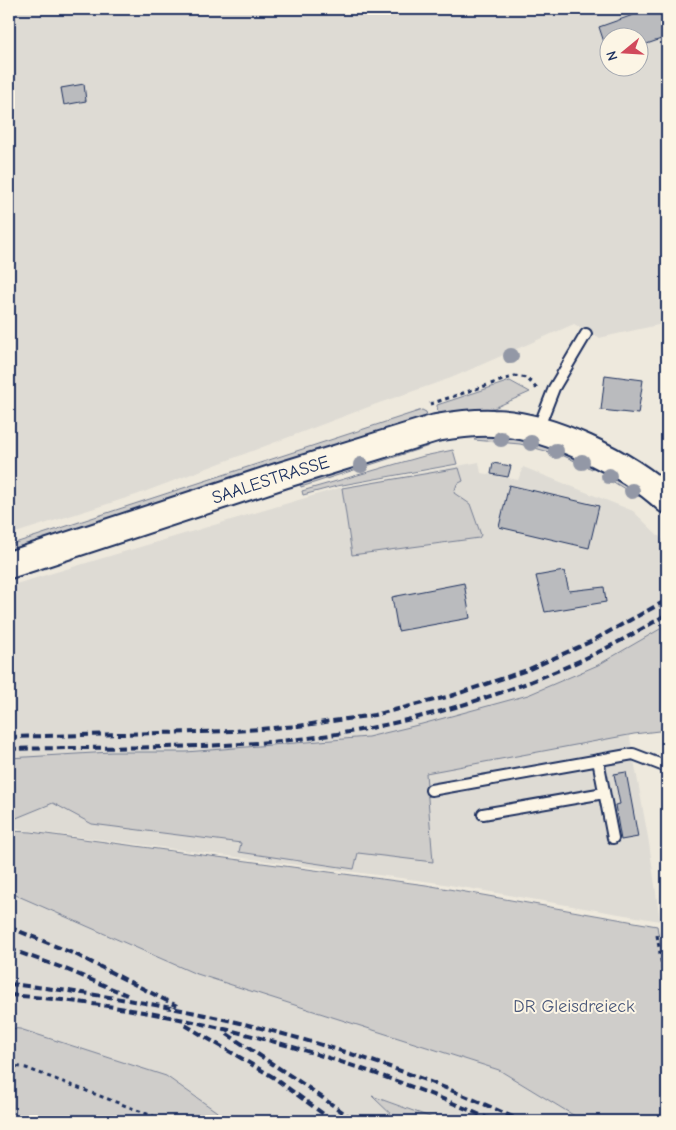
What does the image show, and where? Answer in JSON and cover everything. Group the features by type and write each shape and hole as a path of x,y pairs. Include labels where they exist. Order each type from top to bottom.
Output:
{"main road":[{"name":"SAALESTRASSE","path":"9,565 283,475 436,428 457,424 494,423 538,430 604,456 657,490 667,500"}],"lane":[{"path":"538,430 554,388 586,334"},
{"path":"431,790 633,754 667,767"},
{"path":"598,760 613,838"},
{"path":"483,814 604,793"}],"path":[{"path":"430,404 519,376 527,378 533,383 537,388 537,396"},
{"path":"657,935 667,997"},
{"path":"9,1065 26,1068 166,1121"}],"shaded area":[{"path":"9,9 667,9 667,323 599,338 574,324 451,378 379,403 136,495 9,535"},
{"path":"479,462 481,473 518,480 523,467 633,511 667,544 667,637 614,665 630,738 649,843 660,921 432,882 9,828 9,586 339,488"},
{"path":"9,892 194,973 499,1070 583,1121 441,1121 373,1096 398,1121 230,1121 166,1076 20,1029 9,1028"}],"green space":[{"path":"510,381 530,392 494,408 438,416 437,405"},
{"path":"422,410 426,412 428,418 9,554 9,545"},
{"path":"482,434 514,437 550,445 595,464 592,469 564,456 520,444 474,440"},
{"path":"428,440 429,446 301,487 299,479"},
{"path":"453,450 457,464 337,486 303,495 302,491 424,456"},
{"path":"459,468 463,481 457,484 454,493 470,504 481,535 479,538 352,555 342,488"},
{"path":"604,470 648,497 636,496 604,476"},
{"path":"667,625 667,730 634,734 426,773 433,862 358,853 354,869 239,852 241,843 92,824 53,803 9,821 9,758 111,752 186,752 368,737 528,695 598,665"},
{"name":"DR Gleisdreieck","path":"9,831 31,832 426,885 657,926 667,986 667,1121 583,1121 499,1070 194,973 9,892"},
{"path":"9,1028 20,1029 166,1076 230,1121 9,1121"},
{"path":"372,1096 441,1121 398,1121"}],"building":[{"path":"650,9 667,9 667,37 648,44 648,28 599,27"},
{"path":"84,84 86,101 64,105 61,88"},
{"path":"605,375 643,380 638,414 601,410"},
{"path":"493,463 511,466 508,477 491,474"},
{"path":"509,485 599,506 589,548 499,527"},
{"path":"564,571 569,591 604,587 606,602 545,612 536,576"},
{"path":"464,583 470,618 398,631 392,597"},
{"path":"626,772 638,837 621,840 615,805 620,804 614,774"}],"railway":[{"path":"9,737 234,731 298,726 374,715 451,696 527,670 590,642 667,600"},
{"path":"9,749 239,744 285,741 375,727 489,697 526,683 599,652 667,614"},
{"path":"9,927 77,955 177,1006"},
{"path":"9,949 63,968 127,995"},
{"path":"9,984 141,1002 271,1031 335,1049 398,1070 460,1094 521,1121"},
{"path":"9,995 133,1010 195,1022 256,1037 378,1074 494,1121"},
{"path":"185,1025 273,1077 333,1121"},
{"path":"227,1034 355,1121"}]}
